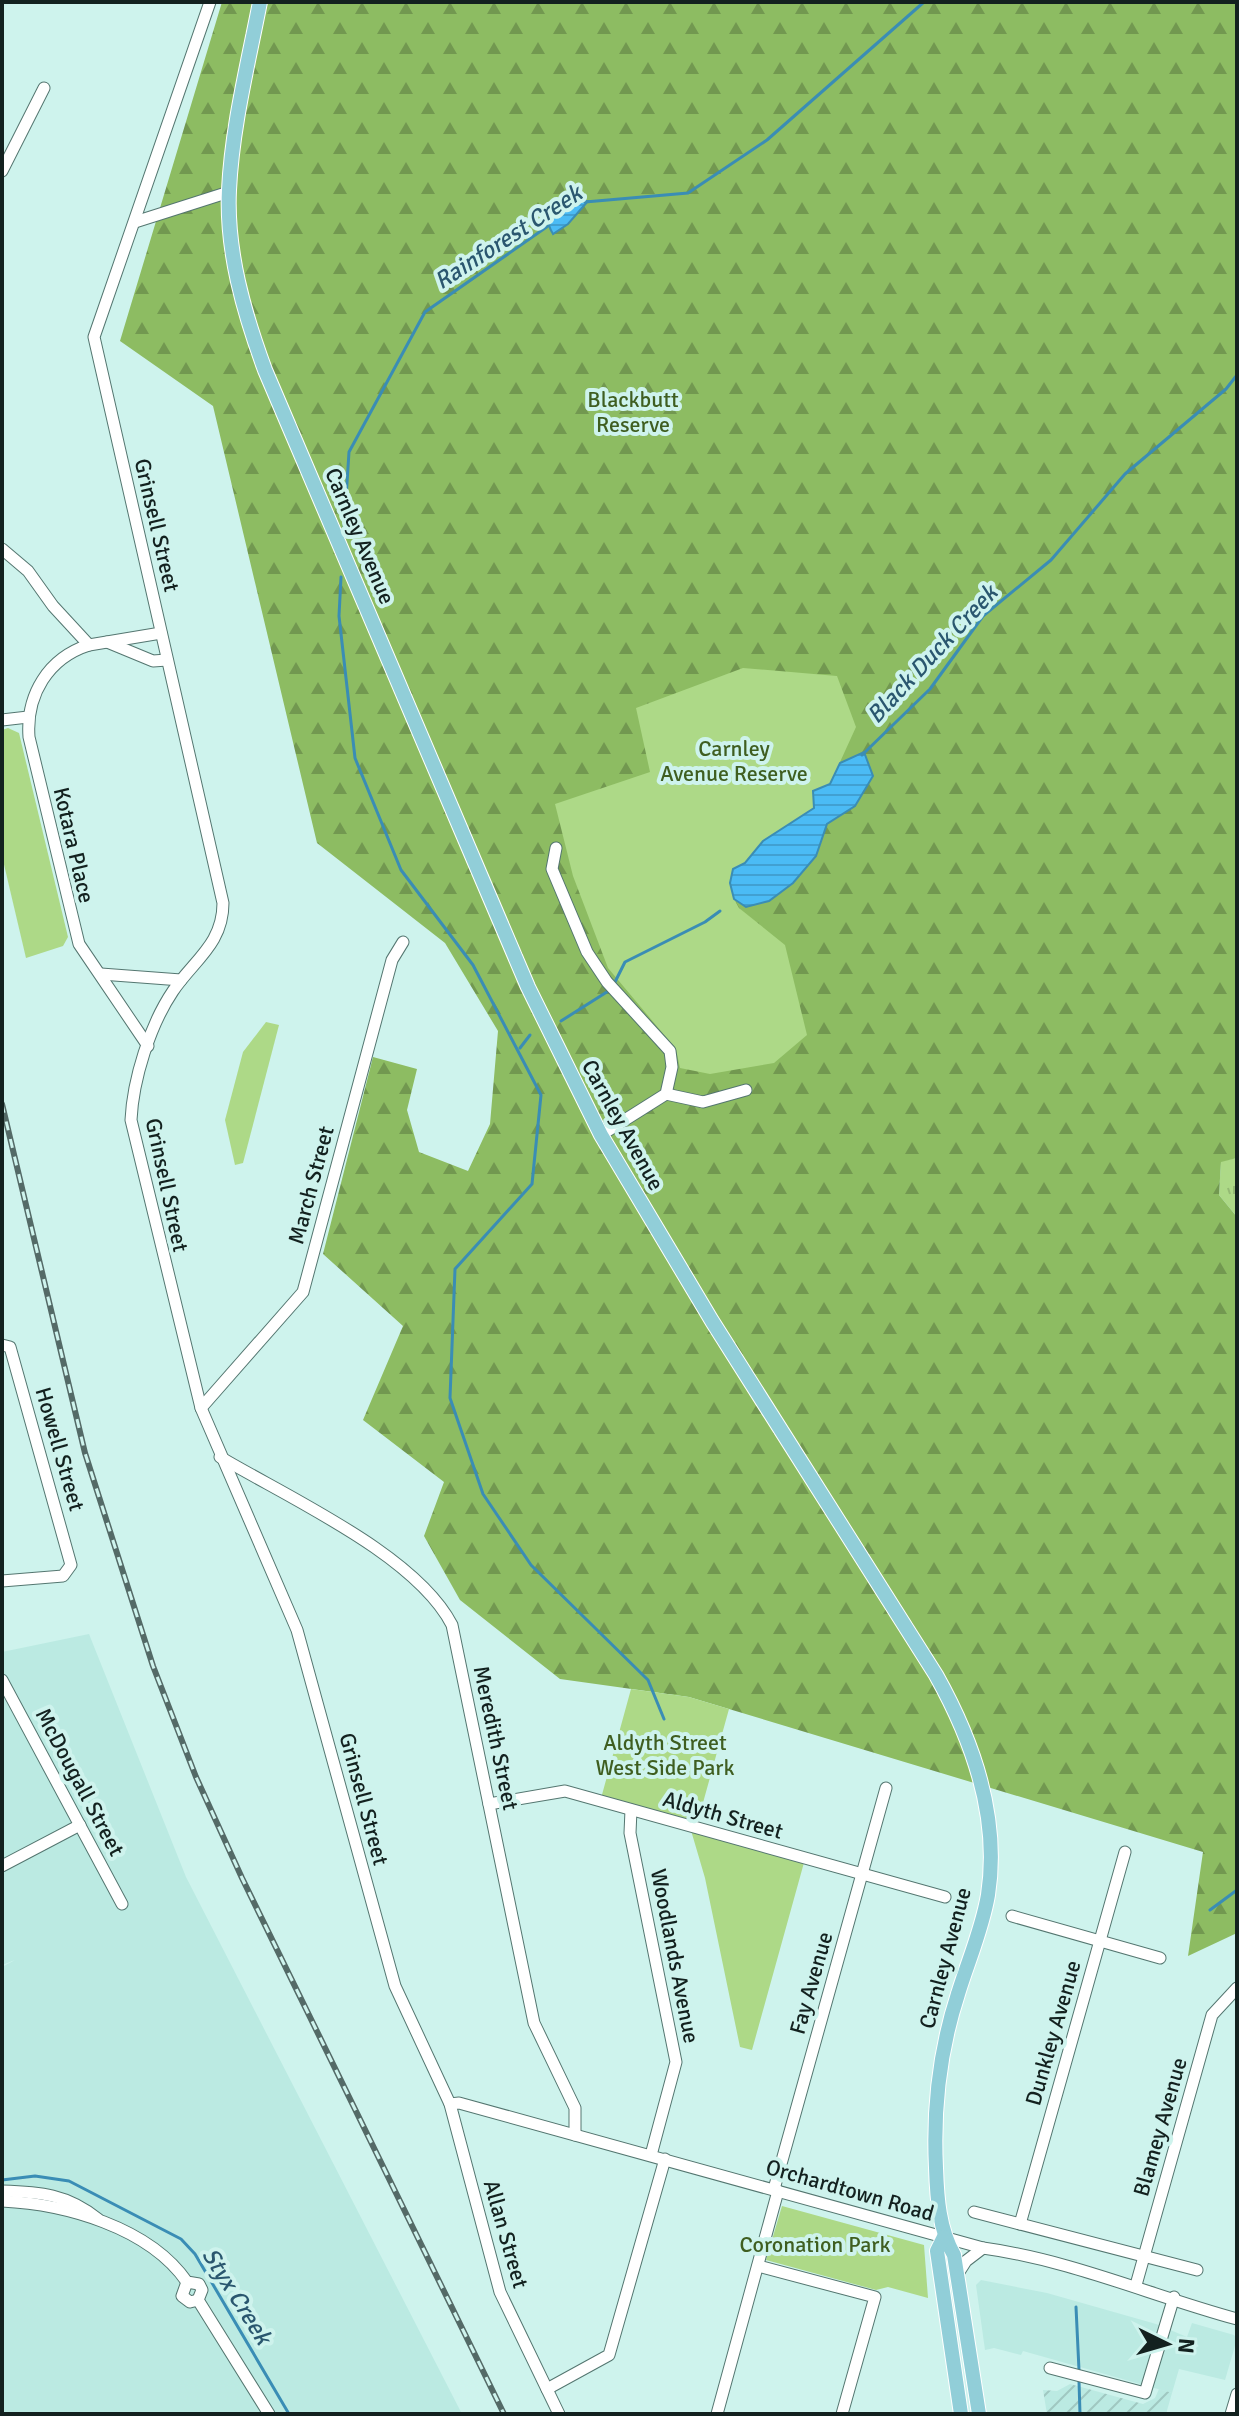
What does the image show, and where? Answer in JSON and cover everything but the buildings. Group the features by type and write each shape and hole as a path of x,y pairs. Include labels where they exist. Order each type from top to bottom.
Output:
{"main road":[{"name":"Carnley Avenue","path":"260,2 236,130 229,192 241,296 265,370 528,987 601,1135 703,1308 936,1675 971,1749 989,1828 988,1893 939,2066 934,2121 936,2185 944,2237 954,2255 979,2414"},
{"name":"Carnley Avenue","path":"944,2237 937,2251 961,2414"}],"street":[{"name":"Grinsell Street","path":"210,2 94,337 223,903 221,921 213,943 181,980 163,1009 148,1046 132,1109 132,1125 201,1408 297,1630 395,1986 450,2104"},
{"path":"2,171 7,167 44,88"},
{"path":"135,222 229,192"},
{"path":"2,549 28,571 53,606 83,634 89,645"},
{"path":"2,720 28,717 33,695 50,670 76,650 161,633"},
{"path":"106,642 153,661 167,660"},
{"name":"Kotara Place","path":"28,717 29,737 74,929 84,953 148,1046"},
{"path":"556,848 552,869 587,952 607,982 670,1051 672,1067 666,1094"},
{"name":"March Street","path":"201,1408 303,1292 392,960 403,942"},
{"path":"101,974 181,980"},
{"path":"601,1135 666,1094 703,1102 746,1090"},
{"name":"Howell Street","path":"2,1345 10,1347 21,1383 70,1570 63,1576 2,1581"},
{"name":"Meredith Street","path":"220,1457 367,1543 420,1582 441,1604 452,1625 534,2023 575,2108 575,2135"},
{"name":"McDougall Street","path":"2,1680 122,1904"},
{"name":"Fay Avenue","path":"717,2414 886,1788"},
{"name":"Aldyth Street","path":"489,1804 560,1790 945,1897"},
{"name":"Woodlands Avenue","path":"631,1810 630,1833 676,2062 651,2155"},
{"path":"2,1866 80,1825"},
{"name":"Dunkley Avenue","path":"1020,2224 1125,1852"},
{"path":"1012,1916 1160,1958"},
{"name":"Blamey Avenue","path":"1136,2285 1212,2015 1237,1988"},
{"name":"Orchardtown Road","path":"450,2104 459,2103 983,2248 1012,2252 1136,2285 1174,2297 1192,2307 1237,2319"},
{"name":"Allan Street","path":"450,2104 500,2292 559,2414"},
{"path":"547,2389 609,2355 665,2159"},
{"path":"2,2191 58,2195 81,2205 98,2219 166,2256 187,2282 182,2296 190,2302 198,2300 269,2414"},
{"path":"2,2201 41,2203 98,2219"},
{"path":"974,2212 1197,2270"},
{"path":"957,2275 966,2261 983,2248"},
{"path":"758,2266 875,2297 842,2414"},
{"path":"1050,2368 1145,2393 1174,2297"},
{"path":"1231,2414 1237,2394"}],"shaded area":[{"path":"89,1634 186,1877 462,2414 2,2414 2,1967 15,1960 2,1965 2,1652"},
{"path":"981,2280 1047,2293 1156,2324 1187,2337 1192,2323 1234,2335 1237,2339 1225,2380 1179,2369 1172,2393 1023,2351 1021,2355 994,2348 985,2350 976,2285"},
{"path":"1070,2384 1143,2404 1155,2398 1159,2389 1172,2393 1166,2414 1047,2414 1043,2390 1057,2391"}],"green space":[{"name":"Blackbutt Reserve","path":"222,2 1237,2 1237,1158 1221,1162 1219,1195 1237,1217 1237,1933 1188,1956 1203,1852 689,1697 560,1679 460,1600 424,1536 444,1482 363,1420 403,1326 323,1254 373,1057 417,1069 407,1110 419,1152 468,1171 490,1124 498,1031 445,943 317,843 213,406 120,341","holes":["830,784 855,806 827,824 816,856 745,863 814,808"]},
{"name":"Carnley Avenue Reserve","path":"743,668 837,676 856,727 830,784 813,791 814,808 763,841 745,863 733,869 734,899 739,908 785,945 807,1035 774,1063 710,1074 680,1068 676,1049 608,968 573,876 555,804 650,772 636,708"},
{"path":"8,728 19,733 68,937 63,946 26,958 2,856 2,730"},
{"path":"266,1022 279,1025 243,1163 235,1165 225,1120 243,1052"},
{"path":"1237,1158 1237,1217 1219,1195 1221,1161"},
{"name":"Aldyth Street West Side Park","path":"631,1689 689,1697 729,1709 696,1828 805,1859 752,2050 740,2047 705,1878 690,1827 600,1802"},
{"name":"Coronation Park","path":"782,2206 924,2245 928,2298 888,2287 876,2290 766,2260"}],"water":[{"path":"588,201 568,224 553,234 549,217 559,202"},
{"path":"864,752 873,776 855,806 827,824 816,856 793,883 769,901 746,907 734,899 730,883 733,869 745,863 763,841 814,808 813,791 830,784 840,763"}],"waterway":[{"name":"Rainforest Creek","path":"585,202 688,193 767,140 924,2"},
{"name":"Rainforest Creek","path":"344,529 349,452 425,312 548,226"},
{"name":"Black Duck Creek","path":"862,755 930,689 983,616 1051,560 1125,474 1226,389 1237,375"},
{"name":"Rainforest Creek","path":"341,577 339,616 355,758 401,870 473,965 541,1095 532,1184 455,1269 450,1398 483,1494 531,1565 648,1680 664,1719"},
{"name":"Black Duck Creek","path":"614,984 625,962 705,922 720,911"},
{"name":"Black Duck Creek","path":"561,1021 610,990"},
{"name":"Black Duck Creek","path":"520,1048 530,1035"},
{"path":"1210,1910 1237,1890"},
{"name":"Styx Creek","path":"2,2180 35,2176 69,2181 181,2239 195,2254 289,2414"},
{"path":"1076,2307 1079,2370"},
{"path":"1079,2381 1080,2414"}],"railway":[{"path":"2,1104 85,1453 153,1666 196,1777 242,1878 504,2414"}]}
